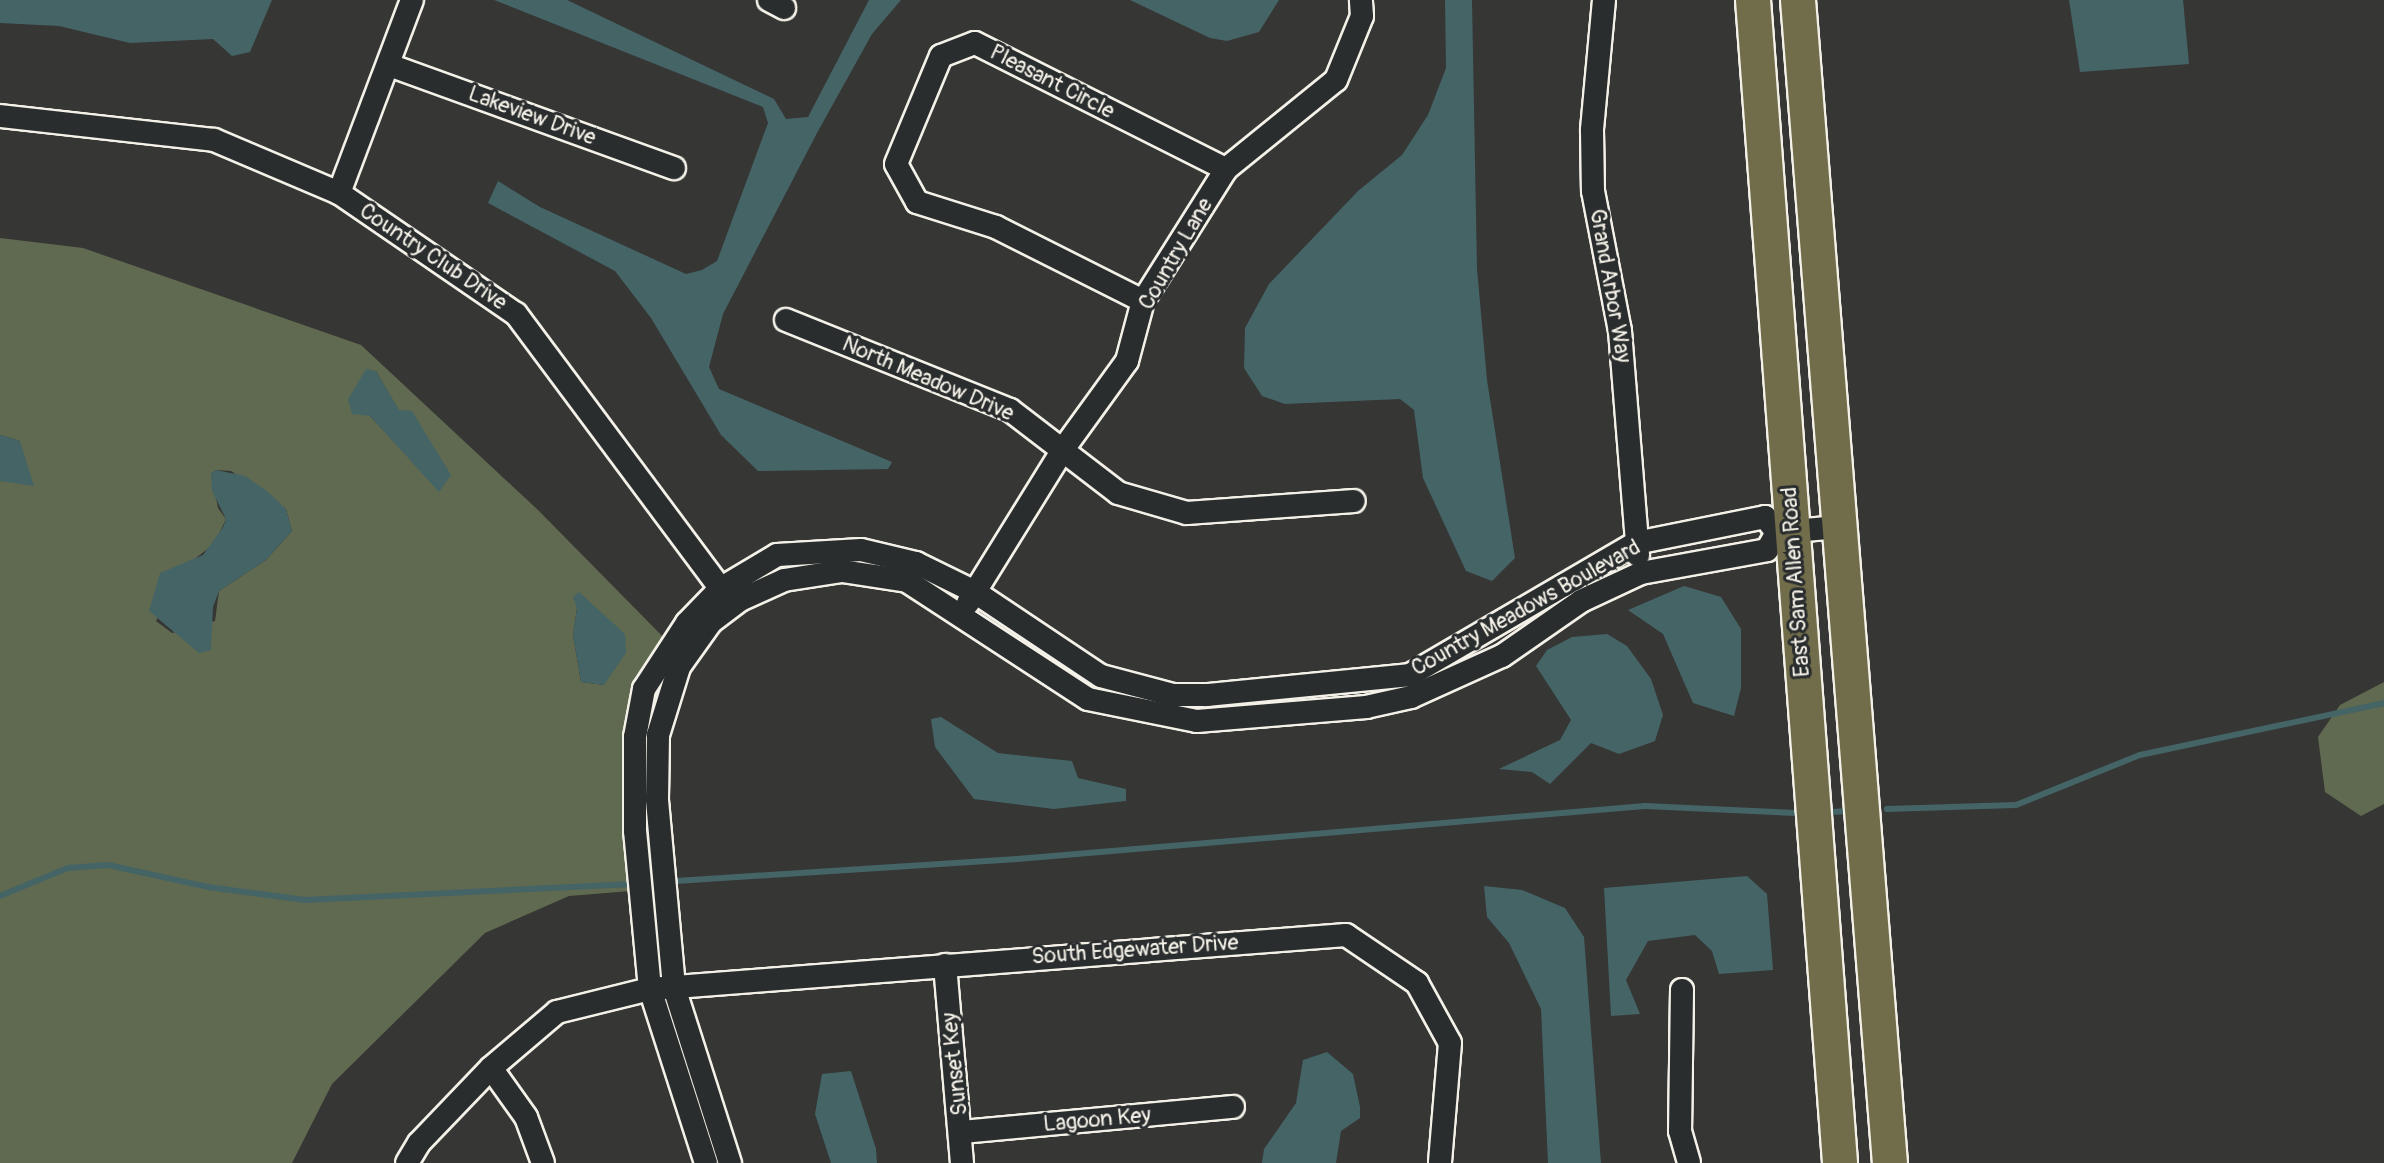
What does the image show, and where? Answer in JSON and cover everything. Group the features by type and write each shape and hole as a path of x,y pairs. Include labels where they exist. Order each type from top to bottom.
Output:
{"main road":[{"name":"East Sam Allen Road","path":"1753,0 1785,532 1840,1163"},
{"path":"1798,0 1890,1163"}],"street":[{"path":"339,193 412,0"},
{"name":"Country Lane","path":"960,614 1064,448 1127,361 1143,301 1226,169 1336,80 1362,16 1361,0"},
{"name":"Grand Arbor Way","path":"1604,0 1592,130 1593,191 1620,331 1641,573"},
{"name":"Pleasant Circle","path":"1143,301 996,227 917,202 896,164 941,56 975,43 1226,169"},
{"name":"Lakeview Drive","path":"389,65 674,168"},
{"name":"Country Club Drive","path":"0,116 214,140 339,193 516,314 726,597"},
{"name":"North Meadow Drive","path":"786,320 1010,410 1064,448 1118,493 1187,513 1354,501"},
{"name":"Country Meadows Boulevard","path":"726,597 784,580 842,571 907,581 1088,699 1197,721 1282,714 1411,697 1502,656 1548,624 1576,592 1636,543 1765,517 1785,532"},
{"name":"Country Meadows Boulevard","path":"706,1163 650,989 635,831 635,737 644,689 695,628 726,597 777,555 861,550 916,563 975,592 1101,676 1173,695 1410,675 1534,604 1641,573 1767,550 1785,532 1839,527"},
{"path":"1696,531 1702,560"},
{"path":"1534,604 1548,624"},
{"name":"Country Meadows Boulevard","path":"695,628 658,735 659,827 674,987 730,1163"},
{"path":"1281,687 1282,714"},
{"path":"635,737 658,735"},
{"path":"635,831 659,827"},
{"name":"South Edgewater Drive","path":"407,1163 419,1143 491,1068 557,1012 650,989 1346,935 1417,983 1450,1043 1440,1163"},
{"name":"Sunset Key","path":"945,965 962,1132 962,1163"},
{"path":"1682,990 1680,1131 1689,1163"},
{"path":"491,1068 526,1117 543,1163"},
{"name":"Lagoon Key","path":"962,1132 1233,1107"}],"green space":[{"path":"0,238 83,248 361,345 538,510 675,649 645,761 655,889 569,896 485,933 332,1084 292,1163 0,1163 0,481 14,482 20,441 0,435","holes":["376,371 399,411 440,491 370,416","216,470 231,471 286,509 292,531 266,560 219,591 215,621 172,633 156,621 188,564 214,544 226,519 218,508 211,474","577,608 604,685 581,682 573,635"]},
{"path":"2384,682 2384,804 2361,816 2325,792 2318,737 2340,705"}],"water":[{"path":"0,0 272,0 250,52 232,56 213,39 130,43 59,26 0,23"},
{"path":"494,0 567,0 774,99 786,119 808,117 869,0 901,0 872,34 817,133 723,314 709,367 719,389 892,462 888,469 758,471 721,435 651,318 615,271 488,203 498,181 540,207 686,274 702,270 717,261 768,123 763,107"},
{"path":"1130,0 1279,0 1259,32 1227,41 1210,38"},
{"path":"1445,0 1472,0 1477,269 1487,380 1515,558 1492,581 1466,571 1423,478 1414,410 1400,399 1285,404 1262,396 1244,368 1245,328 1269,284 1358,191 1402,155 1428,115 1446,68"},
{"path":"2069,0 2183,0 2189,64 2080,72"},
{"path":"366,369 376,371 399,410 412,411 451,475 439,492 370,416 352,414 348,399"},
{"path":"0,435 20,441 34,486 0,481"},
{"path":"216,470 245,476 268,492 286,509 292,531 266,560 219,591 213,607 211,650 199,653 149,611 160,573 203,555 223,527 226,519 212,491 211,474"},
{"path":"1684,586 1721,597 1741,629 1741,688 1734,716 1693,703 1663,634 1628,610"},
{"path":"579,592 625,634 626,653 604,685 581,682 573,635 577,608 573,597"},
{"path":"1607,634 1627,646 1651,679 1663,715 1655,741 1619,754 1591,743 1550,784 1532,772 1499,769 1560,740 1571,720 1536,666 1547,650 1572,637"},
{"path":"941,717 998,753 1072,761 1078,778 1126,789 1126,801 1054,809 974,799 935,747 931,719"},
{"path":"1747,876 1767,894 1773,970 1719,974 1712,951 1695,935 1648,941 1626,980 1640,1014 1611,1016 1604,888"},
{"path":"1484,886 1522,890 1565,908 1584,937 1601,1163 1548,1163 1541,1009 1509,943 1487,917"},
{"path":"1327,1052 1353,1074 1360,1107 1360,1118 1341,1131 1336,1163 1262,1163 1264,1149 1296,1103 1303,1060"},
{"path":"851,1071 876,1149 877,1163 831,1163 815,1114 822,1074"}],"waterway":[{"path":"1887,809 2016,805 2140,755 2384,703"},
{"path":"676,881 1017,859 1645,806 1796,813"},
{"path":"1831,812 1850,811"},
{"path":"0,896 68,868 108,865 208,887 305,900 629,884"}]}
